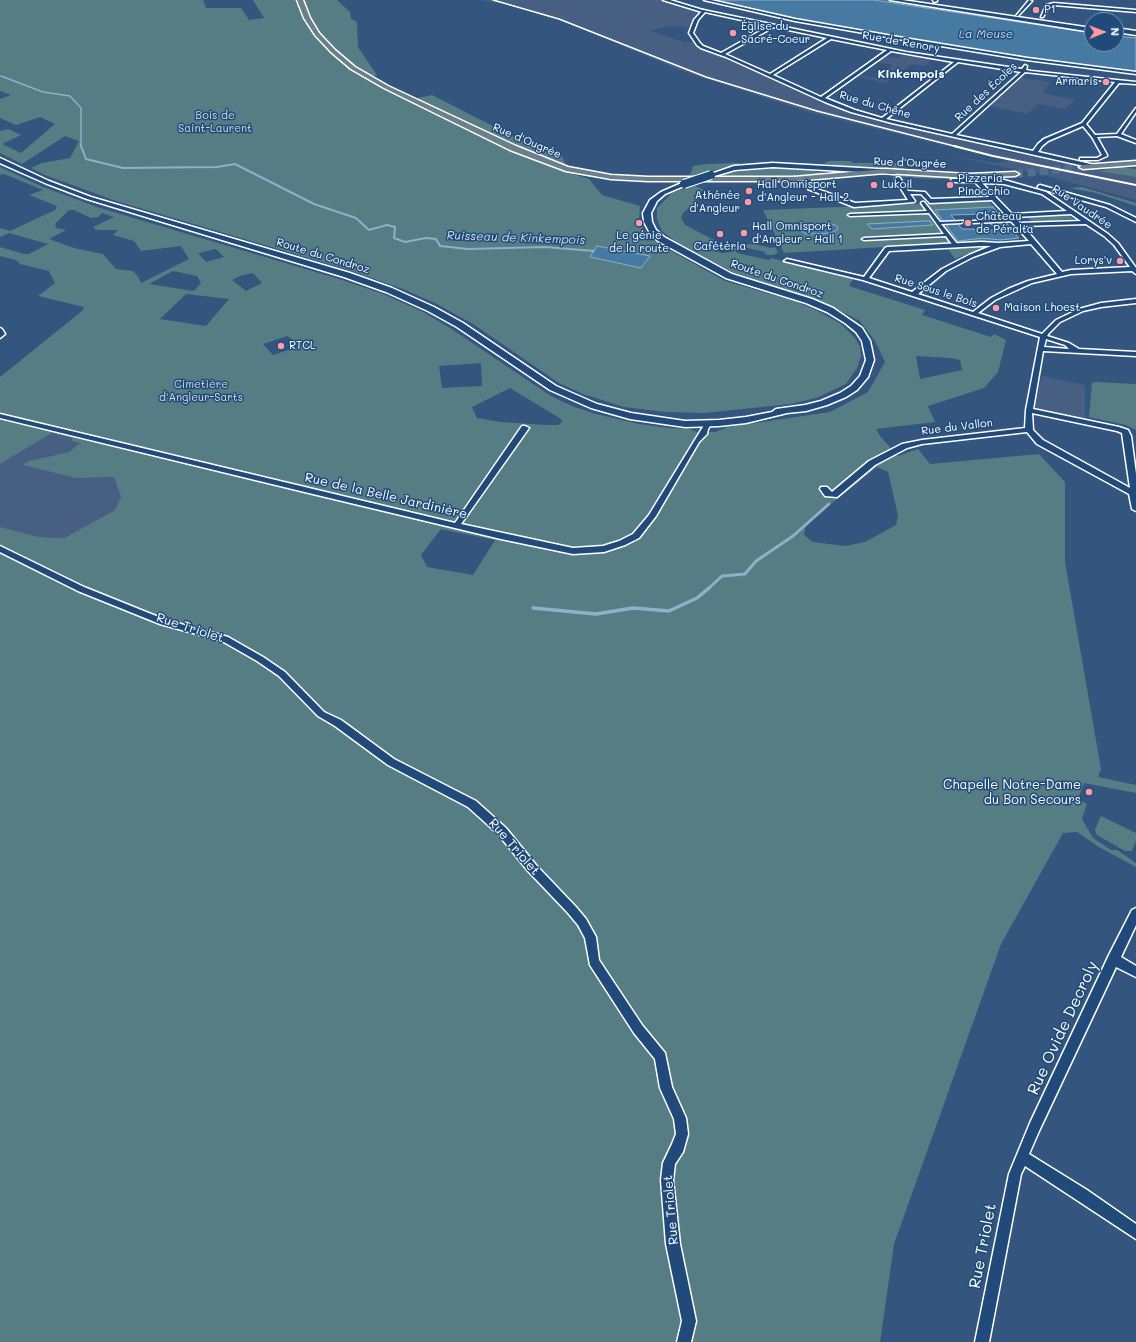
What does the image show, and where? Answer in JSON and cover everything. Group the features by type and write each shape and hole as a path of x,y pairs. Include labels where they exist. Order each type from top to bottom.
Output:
{"main road":[{"name":"Rue d'Ougrée","path":"300,0 307,18 317,34 333,51 354,68 386,87 418,103 554,166 593,175 633,179 794,179 878,171 893,178 954,180 1002,176"},
{"path":"892,0 1084,28"},
{"path":"900,0 1084,28"},
{"path":"1124,33 1136,34"},
{"name":"Route du Condroz","path":"0,160 40,180 89,198 347,275 389,290 455,322 553,388 583,402 630,416 665,422 708,424 751,420 824,403 843,395 854,388 864,377 870,360 869,350 866,341 858,330 848,321 830,310 809,301 729,276 666,242 653,231 648,222 647,213 651,204 659,196 684,184 734,168 781,164 887,170 893,178"},
{"path":"1084,167 1136,163"},
{"name":"Route du Condroz","path":"761,166 856,174"},
{"name":"Rue d'Ougrée","path":"893,178 979,178 1013,175"},
{"name":"Rue d'Ougrée","path":"794,179 808,182 874,180"},
{"name":"Route du Condroz","path":"621,413 631,412 664,417 690,418 783,412"},
{"path":"708,424 713,420 744,415"}],"street":[{"name":"Rue de Renory","path":"665,0 704,11 780,28 890,50 1024,71 1136,83"},
{"path":"706,0 795,20 904,40 1136,74"},
{"path":"1030,1 1020,17 1037,19 1042,16 1048,6 1054,4 1136,11"},
{"name":"Rue du Chêne","path":"704,11 696,20 691,33 702,47 771,75 802,91 853,111 883,119 1093,166"},
{"path":"1042,16 1044,20 1053,23"},
{"path":"780,28 795,20"},
{"path":"722,54 772,26"},
{"path":"771,75 829,38"},
{"path":"822,98 890,50"},
{"name":"Rue des Écoles","path":"953,135 1024,71 1027,59"},
{"path":"883,119 957,61"},
{"path":"1084,124 1094,136 1105,155 1101,158 1088,160 1036,153 1040,145 1046,140 1084,124 1118,81"},
{"path":"1118,135 1136,109"},
{"path":"1094,136 1118,135 1136,142"},
{"path":"1013,175 1015,180 1024,183"},
{"path":"979,178 993,177 1050,189 1108,206 1136,220"},
{"path":"808,182 810,188 854,204 912,201 893,178"},
{"path":"979,178 994,198 1015,220 1060,274"},
{"name":"Rue Vaudrée","path":"954,180 979,178 1004,182 1044,193 1111,239 1125,255 1135,270"},
{"path":"1044,193 1050,189"},
{"path":"906,192 923,193 930,201 994,198"},
{"path":"1052,198 1063,193"},
{"path":"923,203 956,246"},
{"path":"850,216 930,212"},
{"path":"973,222 1015,220 1072,212"},
{"path":"1015,220 1088,222"},
{"path":"939,223 958,222"},
{"path":"864,239 948,234"},
{"path":"865,279 887,249 999,245 1033,242"},
{"path":"914,294 954,264 999,245"},
{"name":"Rue Sous le Bois","path":"787,261 865,279 914,294 1067,344 1076,350"},
{"path":"974,314 993,299 1030,282 1060,274 1089,270 1135,270"},
{"path":"1133,493 1045,445 1029,430 1029,410 1043,337 1058,321 1081,310 1101,305 1136,301"},
{"path":"0,330 2,334 0,336"},
{"path":"1041,349 1136,354"},
{"path":"1029,410 1119,429 1125,432 1127,436 1136,509"},
{"name":"Rue de la Belle Jardinière","path":"0,416 457,525 573,551 604,549 622,543 636,536 644,528 693,446 704,434 704,429 708,424"},
{"path":"457,525 524,428"},
{"name":"Rue du Vallon","path":"824,489 828,494 834,495 872,463 905,446 922,442 1029,430"},
{"name":"Rue Triolet","path":"0,549 81,588 164,622 225,639 260,659 282,674 321,714 338,723 410,773 472,804 502,831 532,868 572,910 582,922 590,937 594,961 638,1029 660,1057 666,1088 680,1118 682,1134 678,1147 668,1162 667,1180 673,1244 689,1321 684,1342"},
{"name":"Rue Ovide Decroly","path":"1022,1157 1034,1127 1136,913"},
{"path":"1114,959 1136,972"},
{"path":"1022,1157 1082,1195 1136,1232"},
{"name":"Rue Triolet","path":"982,1342 1015,1174 1022,1157"}],"shaded area":[{"path":"479,0 662,0 699,11 690,27 668,26 650,31 684,42 692,42 697,47 732,59 809,95 848,111 1008,152 1098,169 1098,171 1136,177 1136,200 1047,176 947,155 997,163 1009,161 812,113 682,71 570,24 510,5"},
{"path":"904,54 932,59 925,66 912,64 885,83 858,76 860,75 876,78 893,65 878,62 886,56 896,58 901,57"},
{"path":"1021,78 1051,82 1042,93 1075,100 1065,109 1038,104 1027,114 990,106"},
{"path":"1042,376 1085,385 1085,419 1042,411 1034,407"},
{"path":"52,433 73,438 72,441 80,443 69,452 29,461 76,478 114,477 121,497 115,510 64,538 39,537 0,527 0,464"}],"green space":[{"name":"Bois de Saint-Laurent","path":"0,0 203,0 206,8 241,8 249,20 264,18 253,0 337,0 350,12 351,19 357,22 358,47 377,75 368,78 408,100 432,95 528,144 562,156 565,164 557,169 589,179 602,195 640,206 639,220 644,230 651,238 664,247 725,281 794,301 816,310 841,324 855,338 860,347 861,356 857,368 846,384 816,398 791,404 704,413 665,412 624,407 583,394 559,383 473,324 437,304 403,289 349,270 116,201 45,175 31,168 42,163 70,158 79,141 65,136 22,164 0,153 0,131 9,129 21,135 2,144 21,153 55,124 40,117 16,125 0,118 0,99 11,95 0,91"},
{"path":"875,0 888,0 1084,29 1084,31"},
{"path":"829,161 850,161 853,163 903,163 904,170 835,166 824,163"},
{"path":"740,164 690,176 693,166"},
{"name":"Cimetière d'Angleur-Sarts","path":"0,167 43,187 100,208 339,279 383,294 423,312 450,328 551,396 572,406 596,414 639,424 689,429 697,432 715,432 728,427 830,412 868,392 885,362 875,341 860,321 827,304 732,272 676,242 662,231 657,219 657,208 672,193 694,185 704,190 693,196 699,199 683,213 681,218 685,225 718,242 712,246 715,251 723,253 736,251 737,253 769,260 771,258 853,279 849,286 925,310 922,315 991,337 994,334 1006,340 998,372 984,388 928,406 935,422 876,429 880,436 898,456 918,449 930,464 1039,454 1065,482 1065,562 1101,769 1098,777 1136,785 1136,793 1084,783 1078,799 1087,804 1082,819 1093,838 1111,850 1117,850 1123,854 1136,863 1136,867 1099,847 1077,832 1063,833 1001,944 894,1244 880,1342 0,1342 0,527 39,537 64,538 115,510 121,497 114,477 76,478 23,465 29,461 69,452 80,443 72,441 72,438 52,433 0,464 0,377 82,311 84,307 38,296 55,283 49,271 20,264 16,260 0,256 0,247 29,254 48,244 9,233 0,237 0,228 10,231 55,210 57,206 29,195 43,190 4,174 0,175","holes":["69,210 74,210 91,218 98,217 102,213 114,217 93,227 96,230 118,230 113,235 134,241 141,251 181,246 189,259 141,283 133,271 116,269 103,254 74,248 49,239 66,230 56,228 55,224","216,249 224,257 206,262 198,253","173,271 197,276 201,283 194,291 149,284","253,273 262,283 246,291 232,280 240,276","186,294 229,299 206,326 160,319","287,336 292,339 298,347 273,355 263,344","916,356 960,360 962,370 920,379","481,363 482,386 442,388 439,366","510,388 561,419 562,422 558,425 546,425 501,422 477,418 472,407","877,467 888,472 898,515 896,525 865,542 845,546 813,542 804,535 806,524","441,529 495,540 473,575 427,567 421,555"]},
{"path":"1121,167 1136,169 1136,177 1097,171"},
{"path":"773,168 835,174 805,176 719,176 734,172"},
{"path":"892,174 980,178 929,179 890,176"},
{"path":"1082,187 1136,203 1136,206 1096,193 1070,188"},
{"path":"988,201 994,207 935,210 958,241 983,238 1020,239 784,253 763,210"},
{"path":"1067,215 1074,219 1033,222 1028,218"},
{"path":"721,244 724,244 725,246 755,244 771,248 775,247 778,252 774,255 769,255 764,254 766,252 747,248 743,250 723,251 718,248"},
{"path":"984,247 955,259 948,249"},
{"path":"1092,383 1136,384 1136,430 1126,425 1089,417"},
{"path":"1101,816 1136,833 1136,841 1132,851 1125,851 1097,835 1095,830"}],"water":[{"name":"La Meuse","path":"713,0 873,0 1084,32 1084,52 1124,52 1124,37 1136,38 1136,72 985,51 817,23"},
{"path":"993,207 1019,238 1000,240 983,238 958,241 935,210","holes":["983,214 996,230 981,231 982,232 978,233 974,229 962,229 951,215"]},
{"path":"930,221 933,225 872,229 867,224"},
{"path":"827,223 838,227 837,230 831,233 807,234 797,229 798,227 804,225"},
{"path":"597,246 650,256 641,268 590,257"}],"waterway":[{"name":"Ruisseau de Kinkempois","path":"1,76 43,92 70,96 81,108 81,146"},
{"name":"Ruisseau de Kinkempois","path":"81,146 86,159 123,168 217,167 235,164 314,204 356,218 369,230 387,225 395,227 394,238 405,242 426,238 436,239 440,246 468,249 545,247 594,251"},
{"path":"708,589 722,576 745,574 756,561 793,536 829,504"},
{"path":"533,608 596,614 633,608 669,611 697,598 709,588"}],"tunnel":[{"path":"1015,174 1083,167"}],"railway":[{"path":"493,0 559,19 706,77 817,111 958,147"},
{"path":"954,146 993,156 1136,185"}],"place":[{"name":"P1","path":"1036,10"},
{"name":"Église du Sacré-Coeur","path":"733,33"},
{"name":"Armaris","path":"1106,82"},
{"name":"Lukoil","path":"874,185"},
{"name":"Pizzeria Pinocchio","path":"950,185"},
{"name":"Hall Omnisport d'Angleur - Hall 2","path":"749,191"},
{"name":"Athénée d'Angleur","path":"748,202"},
{"name":"Le génie de la route","path":"639,223"},
{"name":"Château de Péralta","path":"968,223"},
{"name":"Hall Omnisport d'Angleur - Hall 1","path":"744,233"},
{"name":"Cafétéria","path":"720,234"},
{"name":"Lorys'v","path":"1120,261"},
{"name":"Maison Lhoest","path":"996,308"},
{"name":"RTCL","path":"281,346"},
{"name":"Chapelle Notre-Dame du Bon Secours","path":"1089,792"}],"district":[{"name":"Kinkempois","path":"911,74"}]}
